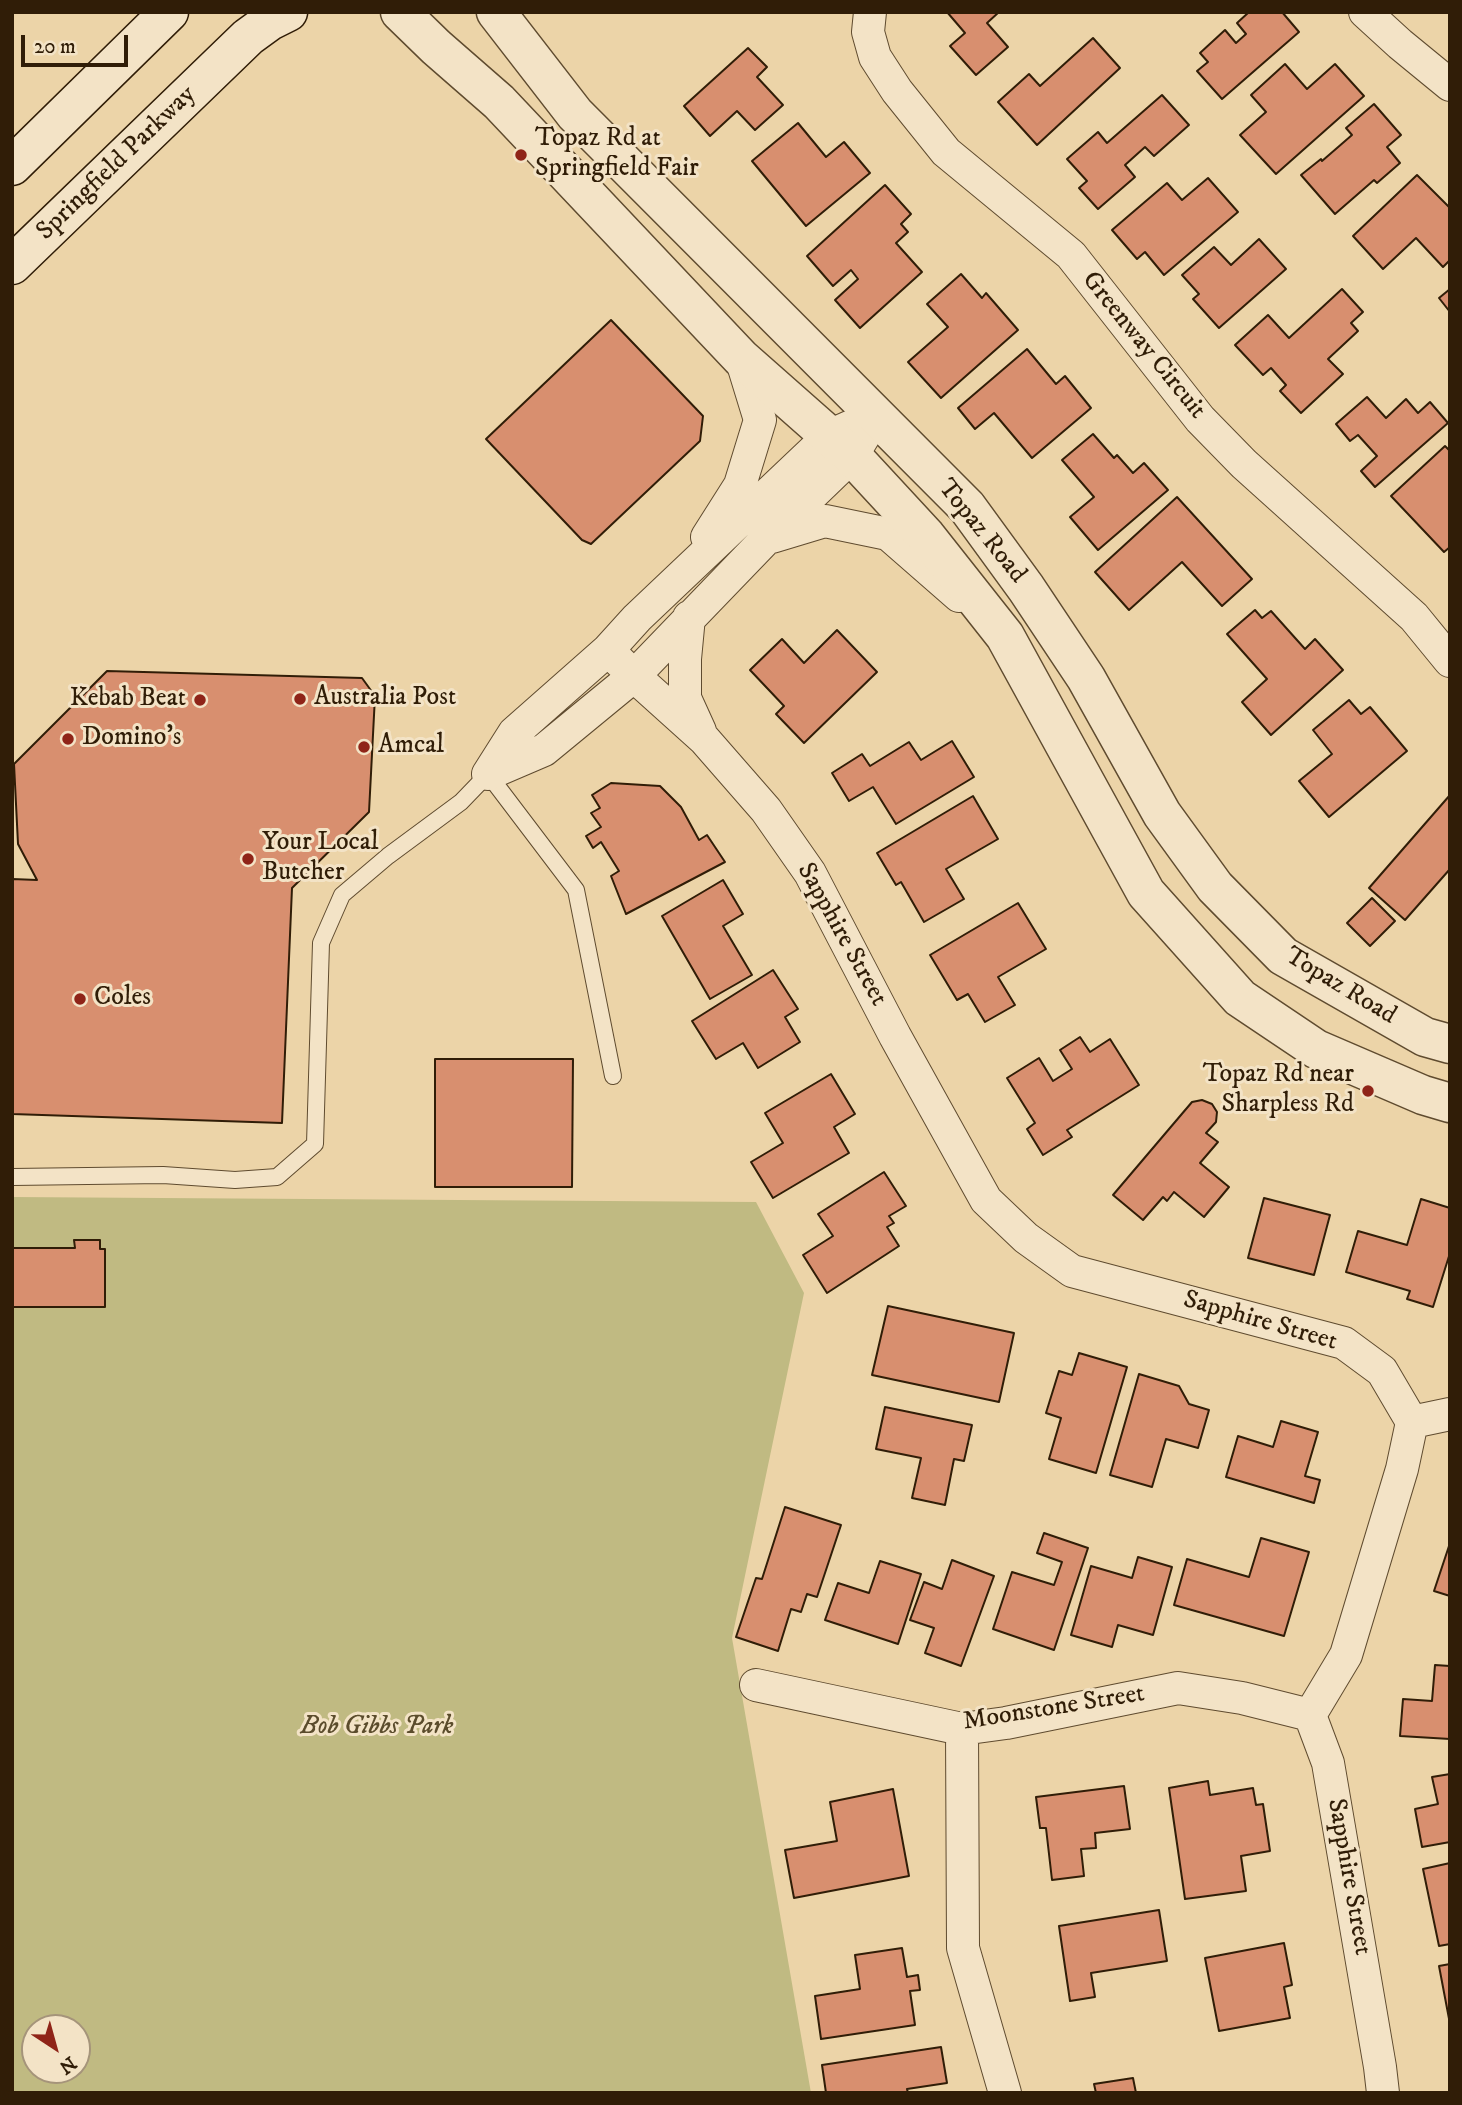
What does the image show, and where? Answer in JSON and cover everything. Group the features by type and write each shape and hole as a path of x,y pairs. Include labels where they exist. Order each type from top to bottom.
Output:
{"street":[{"path":"12,166 169,12"},
{"name":"Springfield Parkway","path":"12,265 248,37 288,12"},
{"name":"Topaz Road","path":"400,12 499,102 741,358 840,446 926,536 1005,636 1146,893 1240,998 1316,1049 1423,1095 1450,1103"},
{"name":"Topaz Road","path":"496,12 575,114 967,507 1026,588 1086,678 1162,814 1215,887 1283,956 1425,1037 1450,1044"},
{"name":"Greenway Circuit","path":"870,12 868,32 875,57 897,91 946,152 1071,256 1200,419 1244,464 1414,617 1450,662"},
{"path":"1366,12 1450,85"},
{"path":"684,573 740,485 760,420 741,358"},
{"path":"488,774 514,733 608,650 684,573 876,416"},
{"path":"488,774 544,750 634,676 767,538 840,446"},
{"name":"Topaz Road","path":"767,538 825,521 888,534 1005,636"},
{"name":"Sapphire Street","path":"689,617 685,698 704,739"},
{"name":"Sapphire Street","path":"608,650 704,739 766,810 810,873 895,1036 986,1199 1026,1238 1072,1271 1344,1343 1382,1371 1412,1422"},
{"path":"1310,1715 1346,1655 1402,1469 1412,1422 1450,1414"},
{"name":"Moonstone Street","path":"756,1685 962,1729 1006,1723 1178,1688 1241,1698 1310,1715"},
{"name":"Sapphire Street","path":"1310,1715 1328,1763 1380,2067 1382,2093"},
{"path":"962,1729 963,1948 1005,2093"}],"lane":[{"path":"12,1177 163,1175 234,1180 277,1177 315,1144 321,943 342,895 387,856 461,802 488,774 576,890 613,1076"}],"green space":[{"name":"Bob Gibbs Park","path":"12,1197 756,1202 804,1293 732,1638 811,2093 12,2093"}],"building":[{"path":"947,12 999,12 987,23 1008,47 976,75 950,46 965,33"},
{"path":"1249,12 1282,12 1299,32 1222,99 1197,71 1208,62 1200,53 1225,30 1236,43 1246,34 1237,23"},
{"path":"1093,38 1120,68 1037,145 998,102 1029,74 1040,86"},
{"path":"748,48 767,67 757,77 783,105 755,130 737,111 710,136 684,106"},
{"path":"1285,64 1307,89 1335,64 1364,96 1276,174 1240,135 1266,112 1251,95"},
{"path":"1162,95 1189,125 1154,156 1145,147 1125,165 1135,177 1098,209 1079,188 1087,181 1067,159 1098,132 1107,143"},
{"path":"1374,104 1401,135 1387,147 1400,163 1377,183 1374,180 1335,214 1301,175 1352,135 1346,128"},
{"path":"798,123 826,157 844,142 870,173 806,226 752,161"},
{"path":"1417,175 1450,208 1450,260 1443,267 1416,238 1383,269 1353,236"},
{"path":"1208,178 1238,212 1164,275 1145,252 1137,259 1112,230 1167,183 1182,200"},
{"path":"885,185 911,214 901,224 908,232 896,243 922,272 860,328 835,300 858,279 851,270 833,286 807,256"},
{"path":"1259,239 1286,269 1219,328 1193,299 1199,294 1182,275 1214,247 1231,265"},
{"path":"961,274 982,298 986,293 1018,330 941,398 908,362 948,327 927,304"},
{"path":"1342,289 1363,312 1351,323 1358,331 1328,359 1343,374 1301,413 1280,391 1286,385 1271,368 1263,375 1235,345 1268,315 1289,338"},
{"path":"1450,289 1450,312 1439,298"},
{"path":"611,320 703,416 700,441 591,544 582,540 486,439"},
{"path":"1027,349 1056,384 1065,376 1091,408 1032,458 994,413 975,429 958,408"},
{"path":"1367,397 1386,418 1406,399 1418,413 1430,402 1448,423 1375,487 1361,471 1377,456 1358,435 1350,441 1336,424"},
{"path":"1093,434 1114,458 1117,455 1133,473 1144,463 1168,490 1098,550 1070,517 1094,497 1062,460"},
{"path":"1445,446 1450,451 1450,547 1444,552 1391,496"},
{"path":"1177,497 1252,579 1222,606 1182,562 1129,610 1095,572"},
{"path":"1255,610 1262,618 1271,611 1305,649 1315,639 1343,670 1271,735 1242,702 1267,679 1227,634"},
{"path":"837,630 877,672 804,743 776,714 784,706 750,670 782,639 804,663"},
{"path":"107,671 362,678 375,696 369,812 292,888 282,1123 12,1114 12,879 37,880 18,844 14,764"},
{"path":"1349,700 1361,714 1370,707 1407,751 1329,817 1299,781 1332,754 1313,730"},
{"path":"952,741 974,777 896,824 873,787 849,801 832,773 862,754 870,766 909,742 921,760"},
{"path":"611,783 660,786 681,807 699,840 707,835 725,862 626,914 611,876 619,871 601,842 593,848 586,836 601,827 591,813 600,808 592,795"},
{"path":"1450,795 1450,869 1405,920 1369,888"},
{"path":"973,796 998,839 946,869 964,899 924,922 901,882 896,885 877,853"},
{"path":"723,880 743,914 723,926 752,975 710,999 662,916"},
{"path":"1372,898 1395,921 1370,946 1347,923"},
{"path":"1018,903 1046,949 998,977 1015,1005 985,1022 968,994 957,1000 930,955"},
{"path":"773,970 798,1009 785,1017 800,1042 758,1068 743,1043 716,1059 692,1021"},
{"path":"1080,1037 1090,1052 1110,1039 1139,1085 1067,1130 1072,1137 1043,1155 1027,1129 1035,1123 1007,1078 1039,1058 1053,1081 1072,1069 1060,1050"},
{"path":"435,1059 573,1059 572,1187 435,1187"},
{"path":"831,1074 855,1114 834,1127 849,1153 773,1198 751,1162 783,1143 765,1113"},
{"path":"1202,1100 1212,1104 1217,1112 1216,1122 1206,1133 1218,1142 1200,1163 1229,1187 1204,1217 1174,1192 1167,1201 1163,1197 1143,1220 1113,1195 1192,1102"},
{"path":"884,1172 906,1206 889,1216 894,1223 887,1227 899,1246 827,1293 803,1255 833,1236 818,1214"},
{"path":"1264,1198 1330,1215 1314,1275 1248,1258"},
{"path":"1421,1199 1450,1208 1450,1253 1433,1307 1407,1299 1410,1291 1346,1272 1358,1231 1407,1245"},
{"path":"74,1240 100,1240 100,1249 105,1249 105,1307 12,1307 12,1248 75,1248"},
{"path":"888,1306 1014,1333 999,1402 872,1375"},
{"path":"1079,1353 1127,1367 1096,1473 1049,1459 1061,1418 1046,1413 1059,1371 1072,1375"},
{"path":"1139,1374 1179,1386 1189,1404 1209,1410 1198,1448 1166,1439 1152,1487 1110,1475"},
{"path":"885,1407 972,1425 964,1461 954,1459 945,1505 912,1498 921,1458 876,1449"},
{"path":"1281,1421 1318,1432 1305,1476 1320,1480 1314,1503 1226,1477 1238,1436 1273,1447"},
{"path":"785,1507 841,1525 817,1597 807,1594 801,1612 791,1609 778,1651 736,1637 756,1578 762,1579"},
{"path":"1044,1533 1088,1548 1054,1650 993,1629 1012,1572 1054,1585 1062,1562 1037,1553"},
{"path":"1261,1538 1309,1552 1284,1636 1174,1605 1187,1559 1249,1577"},
{"path":"1450,1543 1450,1596 1434,1591"},
{"path":"1138,1557 1172,1567 1153,1635 1118,1625 1112,1647 1071,1635 1091,1566 1132,1578"},
{"path":"952,1560 994,1576 961,1666 925,1653 934,1628 910,1620 924,1582 942,1589"},
{"path":"880,1561 921,1574 898,1644 825,1620 838,1583 869,1593"},
{"path":"1435,1665 1450,1666 1450,1739 1400,1736 1403,1699 1432,1701"},
{"path":"1450,1774 1450,1842 1422,1847 1415,1809 1438,1804 1432,1777"},
{"path":"1208,1781 1210,1795 1253,1788 1256,1805 1263,1804 1270,1851 1241,1856 1246,1891 1185,1899 1169,1788"},
{"path":"1124,1786 1130,1829 1095,1833 1096,1848 1081,1849 1084,1876 1052,1880 1046,1828 1040,1828 1036,1797"},
{"path":"893,1789 909,1876 794,1898 785,1850 837,1841 830,1802"},
{"path":"1450,1863 1450,1944 1439,1946 1423,1869"},
{"path":"1159,1910 1167,1961 1091,1973 1095,1997 1070,2001 1059,1926"},
{"path":"1284,1943 1292,1985 1284,1987 1290,2018 1219,2031 1205,1958"},
{"path":"902,1948 907,1977 918,1975 920,1990 910,1991 915,2025 821,2039 815,1996 860,1989 855,1955"},
{"path":"1450,1964 1450,2024 1439,1966"},
{"path":"941,2047 947,2083 907,2089 908,2093 826,2093 822,2065"},
{"path":"1133,2078 1136,2093 1096,2093 1094,2084"}],"place":[{"name":"Topaz Rd at Springfield Fair","path":"521,155"},
{"name":"Australia Post","path":"300,699"},
{"name":"Kebab Beat","path":"200,700"},
{"name":"Domino's","path":"68,739"},
{"name":"Amcal","path":"364,747"},
{"name":"Your Local Butcher","path":"248,859"},
{"name":"Coles","path":"80,999"},
{"name":"Topaz Rd near Sharpless Rd","path":"1368,1091"}]}
